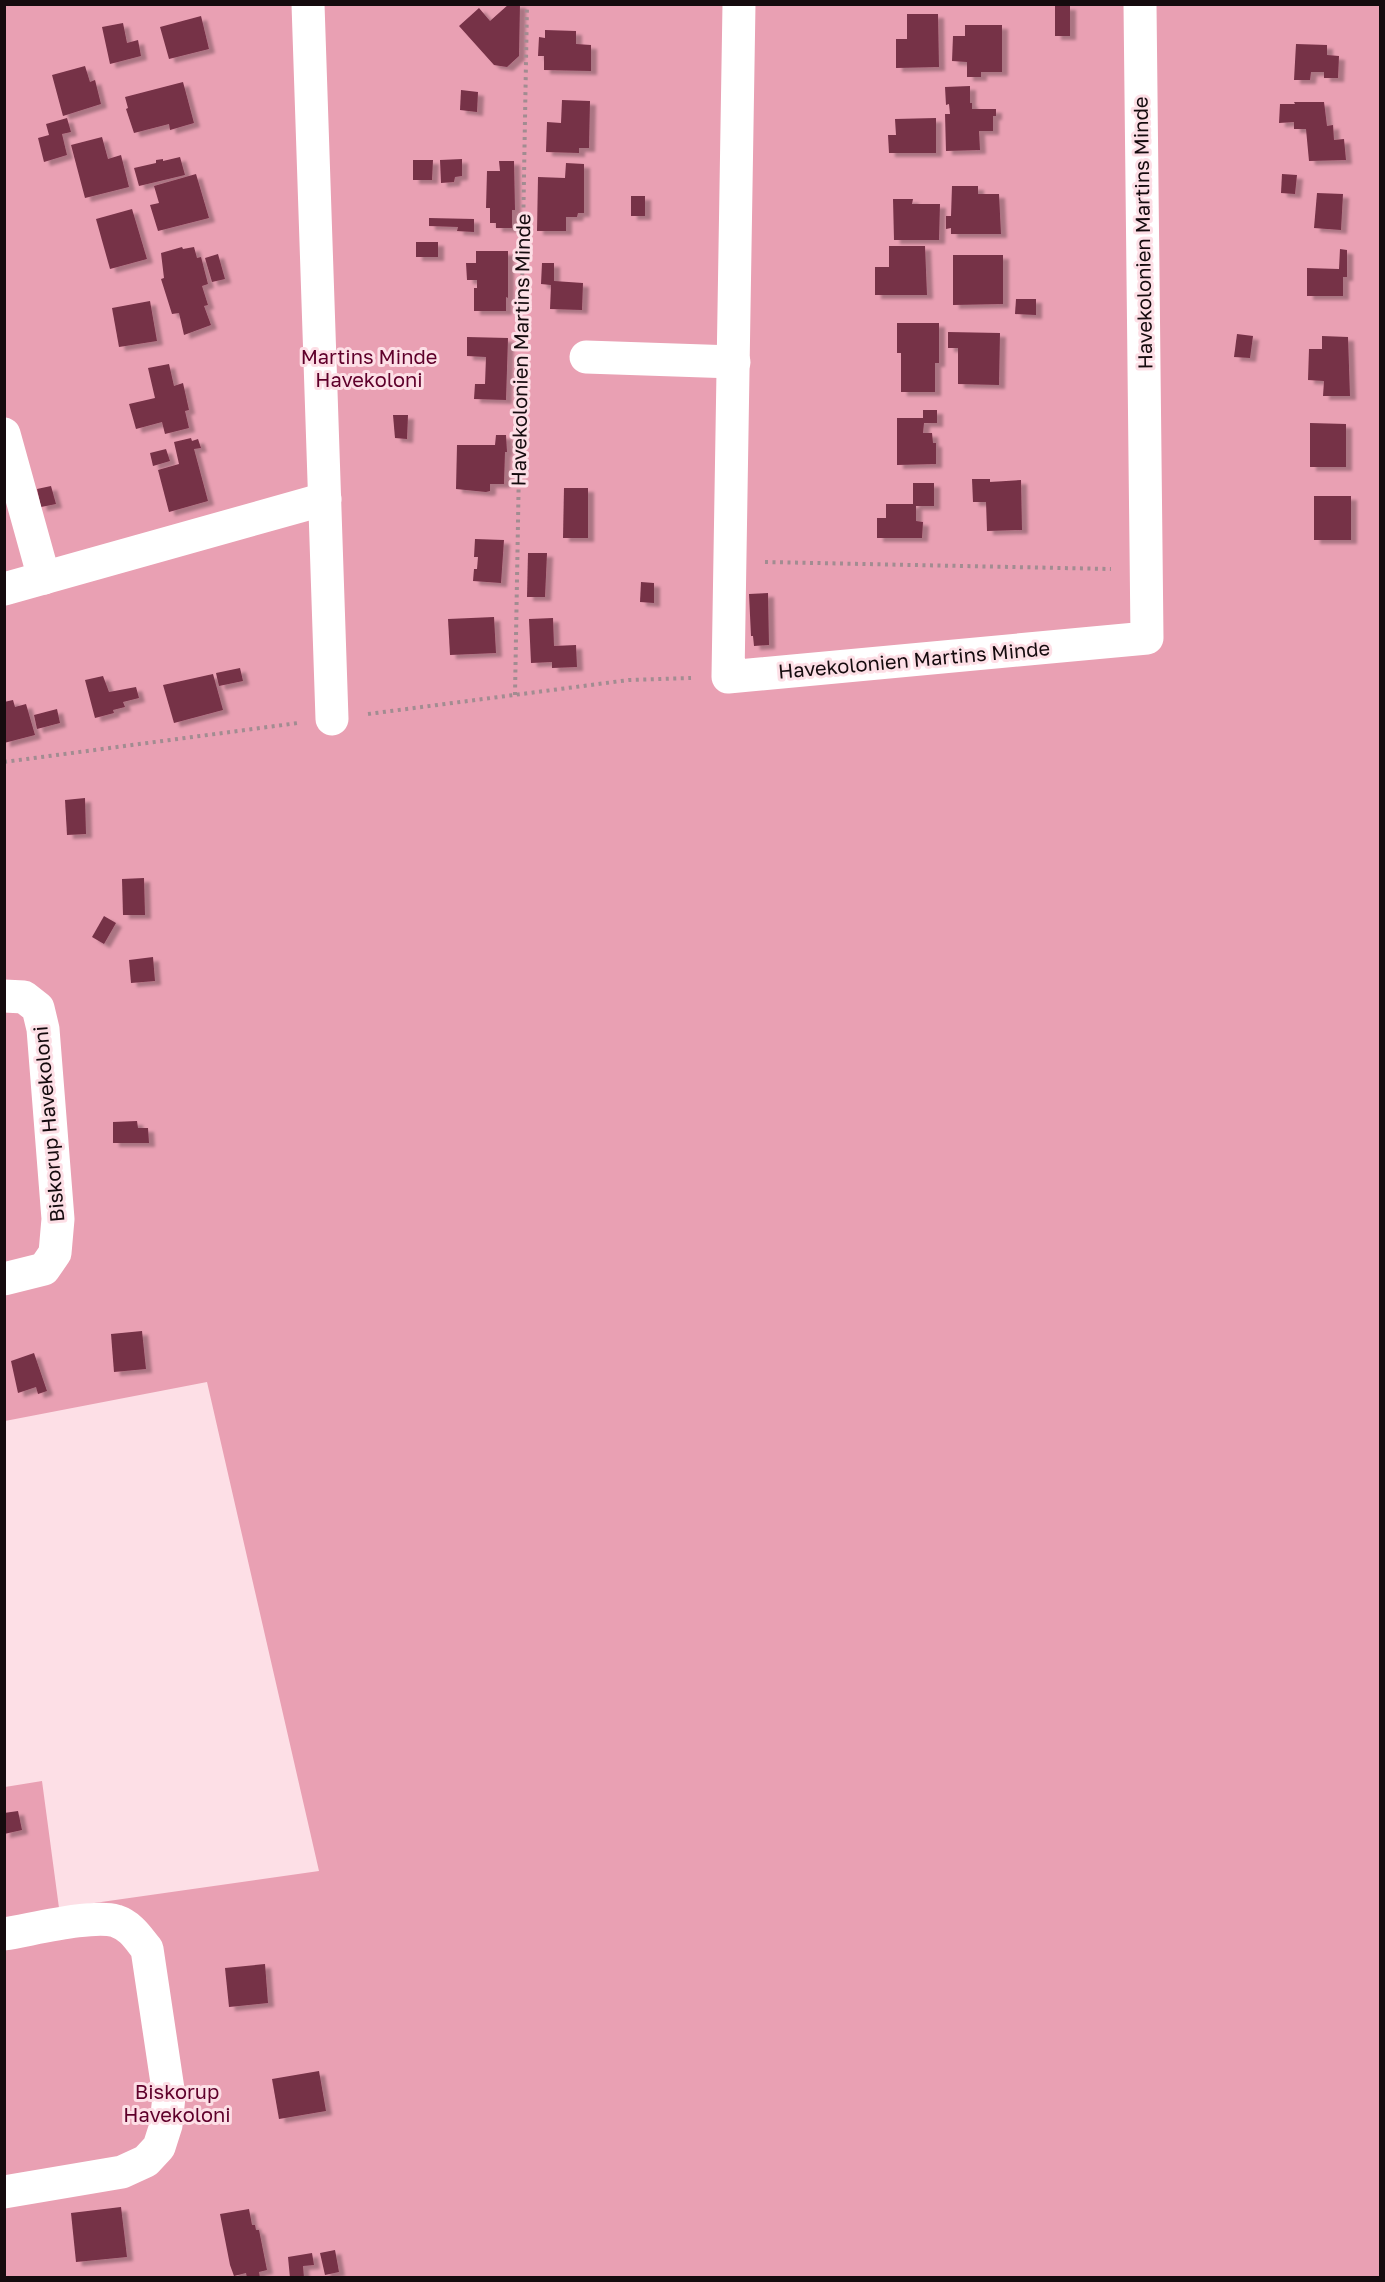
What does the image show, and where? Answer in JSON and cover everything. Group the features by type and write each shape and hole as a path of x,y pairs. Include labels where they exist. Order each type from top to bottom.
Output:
{"lane":[{"path":"308,4 332,719"},
{"name":"Havekolonien Martins Minde","path":"739,4 728,677 1146,638 1140,4"},
{"path":"586,357 734,362"},
{"path":"4,434 44,578"},
{"path":"4,590 325,499"},
{"name":"Biskorup Havekoloni","path":"4,996 24,997 38,1008 43,1029 58,1219 55,1253 44,1269 4,1279"},
{"path":"4,1934 90,1920 116,1921 133,1931 147,1949 169,2096 166,2125 159,2147 146,2161 122,2172 4,2192"}],"path":[{"name":"Havekolonien Martins Minde","path":"515,695 527,4"},
{"path":"731,562 1146,570"}],"green space":[{"name":"Martins Minde Havekoloni","path":"4,5 1380,5 1380,2277 5,2277 5,1787 42,1781 59,1908 319,1871 207,1382 5,1421"}],"building":[{"path":"509,4 520,4 519,56 507,67 494,65 459,26 479,8 490,21"},
{"path":"1055,6 1070,6 1070,36 1055,36"},
{"path":"907,14 938,14 939,67 896,68 896,39 907,39"},
{"path":"201,16 209,49 169,59 160,27"},
{"path":"123,23 127,43 138,40 141,56 110,64 102,27"},
{"path":"965,25 1002,25 1002,72 981,72 981,77 967,77 967,62 952,61 953,36 965,36"},
{"path":"545,30 576,31 576,44 591,45 591,71 544,70 544,56 538,56 539,37 545,38"},
{"path":"1296,44 1327,45 1327,55 1339,56 1338,78 1324,78 1324,72 1311,72 1310,80 1294,80"},
{"path":"85,66 90,82 95,80 101,104 63,116 52,75"},
{"path":"183,82 194,123 170,130 169,124 134,133 126,109 128,108 125,97"},
{"path":"970,86 972,109 996,109 996,116 993,116 993,131 979,131 980,150 946,151 945,114 950,114 949,104 946,105 945,87"},
{"path":"461,90 478,92 477,112 460,110"},
{"path":"562,100 590,101 589,148 579,148 579,153 546,152 547,122 561,123"},
{"path":"1294,102 1324,102 1327,126 1333,125 1334,140 1344,139 1346,160 1309,161 1306,129 1294,129 1294,122 1279,123 1280,104 1295,104"},
{"path":"67,118 71,132 62,134 67,155 44,162 38,138 49,135 46,124"},
{"path":"936,118 936,153 889,153 888,135 896,135 895,119"},
{"path":"102,137 108,159 121,155 129,187 85,198 71,145"},
{"path":"180,157 185,175 139,186 134,168 156,163 156,160 163,159 163,161"},
{"path":"462,159 462,176 455,177 454,182 441,183 440,160"},
{"path":"413,160 433,160 432,180 413,180"},
{"path":"499,161 514,161 515,210 512,210 512,228 496,228 496,223 490,223 490,208 486,208 487,171 500,171"},
{"path":"566,163 584,164 584,213 578,213 577,217 566,217 566,231 537,231 538,177 565,178"},
{"path":"196,174 209,218 158,231 150,205 159,203 154,186"},
{"path":"1282,174 1297,175 1295,194 1281,193"},
{"path":"952,186 978,186 978,194 999,194 1001,234 951,234 951,228 946,229 946,216 951,216"},
{"path":"1317,193 1343,194 1341,230 1314,228"},
{"path":"631,196 645,196 645,216 631,216"},
{"path":"893,199 913,199 912,204 940,204 939,240 894,240"},
{"path":"132,209 147,259 110,269 96,219"},
{"path":"429,218 474,219 474,232 457,231 458,227 429,226"},
{"path":"416,242 438,242 438,257 416,257"},
{"path":"889,246 925,246 927,295 875,295 875,267 889,267"},
{"path":"182,247 183,249 194,247 197,258 201,257 208,284 202,286 208,305 204,306 211,325 184,335 179,313 172,314 161,279 164,278 161,253"},
{"path":"1340,249 1347,250 1347,277 1343,277 1343,296 1307,296 1307,268 1339,269"},
{"path":"476,251 508,251 506,311 474,311 474,288 477,288 477,280 467,280 466,263 476,263"},
{"path":"218,254 225,279 212,282 205,258"},
{"path":"953,255 1003,255 1003,304 953,305"},
{"path":"542,263 554,263 554,281 583,283 582,310 550,309 551,285 541,284"},
{"path":"1016,299 1036,299 1036,315 1015,314"},
{"path":"150,301 157,341 119,347 112,308"},
{"path":"897,323 939,323 939,363 935,363 935,392 901,392 901,353 897,353"},
{"path":"948,332 1000,333 999,385 958,384 958,348 948,348"},
{"path":"1237,334 1253,336 1250,358 1234,357"},
{"path":"1322,336 1348,337 1350,396 1323,396 1324,381 1308,380 1309,349 1322,349"},
{"path":"467,337 508,338 506,400 474,399 475,384 485,384 486,357 467,356"},
{"path":"169,364 174,386 183,383 189,410 185,411 189,428 165,434 162,422 136,429 129,404 155,398 148,368"},
{"path":"923,410 937,410 937,423 924,423 923,433 932,433 933,443 936,443 936,464 897,465 897,418 923,418"},
{"path":"393,415 408,415 407,439 395,438"},
{"path":"1310,423 1346,424 1346,467 1310,467"},
{"path":"496,435 506,435 504,484 490,484 490,491 486,492 456,489 457,445 495,445"},
{"path":"191,438 192,441 198,439 201,448 194,449 208,501 169,512 158,470 179,464 174,442"},
{"path":"166,449 170,461 153,466 150,453"},
{"path":"972,479 990,479 990,482 1021,480 1022,530 987,531 986,502 973,502"},
{"path":"913,483 934,483 934,506 916,506 916,521 923,522 922,538 877,538 877,518 886,518 886,504 913,504"},
{"path":"51,486 56,504 41,507 37,489"},
{"path":"564,488 588,488 588,538 563,538"},
{"path":"1314,496 1351,496 1351,540 1314,540"},
{"path":"475,539 504,540 501,583 473,581 478,557 474,557"},
{"path":"528,553 547,553 545,597 527,597"},
{"path":"641,582 654,583 654,603 640,602"},
{"path":"768,593 769,645 754,646 753,636 751,636 749,594"},
{"path":"494,617 496,653 450,655 448,619"},
{"path":"553,618 554,646 576,645 577,667 552,668 552,662 531,663 529,619"},
{"path":"240,668 243,681 219,686 216,673"},
{"path":"213,674 223,710 174,723 163,685"},
{"path":"103,676 109,692 136,687 139,698 123,702 125,707 113,710 114,713 95,718 85,680"},
{"path":"13,700 15,707 26,704 35,735 4,743 4,702"},
{"path":"57,709 60,723 37,729 34,715"},
{"path":"85,798 86,834 67,835 65,800"},
{"path":"144,878 145,915 123,915 122,879"},
{"path":"104,916 116,923 104,944 92,937"},
{"path":"153,957 155,981 131,983 129,960"},
{"path":"137,1121 138,1128 148,1128 149,1143 113,1143 113,1122"},
{"path":"142,1331 146,1369 114,1372 111,1334"},
{"path":"34,1353 47,1391 38,1394 36,1387 18,1393 11,1361"},
{"path":"18,1811 22,1830 4,1834 4,1813"},
{"path":"265,1964 268,2003 229,2007 225,1968"},
{"path":"319,2071 326,2111 279,2119 272,2079"},
{"path":"121,2207 127,2257 76,2262 71,2213"},
{"path":"249,2209 252,2225 259,2230 267,2270 259,2272 260,2278 247,2278 246,2273 234,2276 220,2214"},
{"path":"335,2250 339,2272 325,2275 320,2253"},
{"path":"312,2253 314,2265 303,2266 304,2278 290,2278 288,2257"}]}
